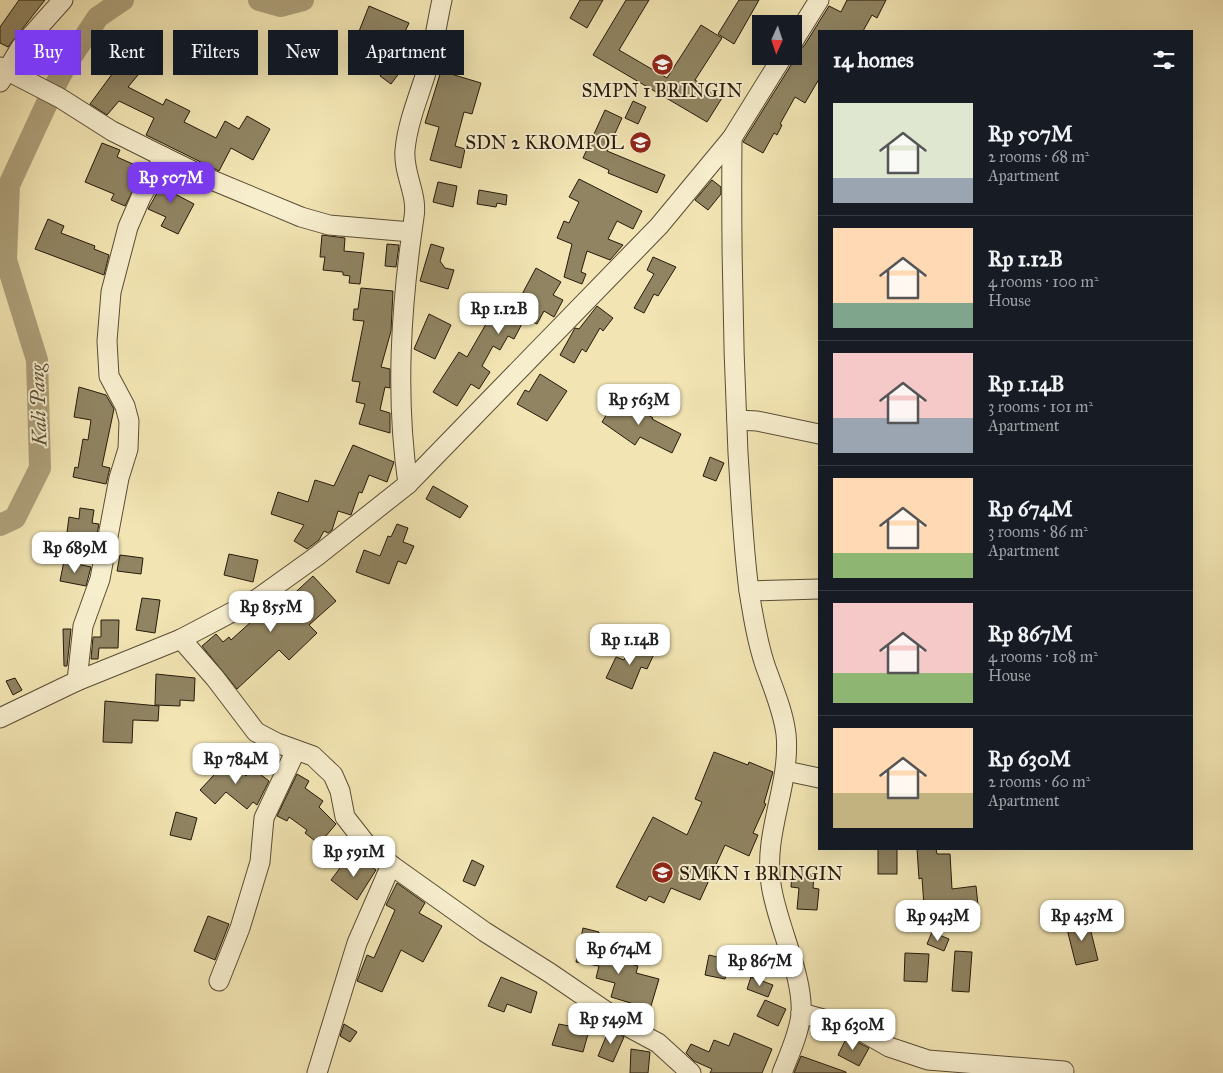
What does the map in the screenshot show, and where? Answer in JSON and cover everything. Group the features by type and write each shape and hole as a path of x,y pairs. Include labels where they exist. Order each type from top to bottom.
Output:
{"street":[{"path":"63,0 21,47 2,73 60,98 112,131 207,178 301,217 329,225 410,232"},
{"path":"408,484 402,425 400,371 402,322 410,232 415,202 405,152 415,106 431,55 442,0"},
{"path":"802,27 819,0"},
{"path":"0,718 77,681 181,639 257,599 317,556 408,484 659,226 732,138 778,65"},
{"path":"732,138 731,240 743,529 749,591 755,628 786,732 786,771 772,826 769,860 771,885 795,976 801,1013 792,1048 782,1073"},
{"path":"77,681 83,626 100,579 119,478 128,449 129,421 125,406 109,376 107,341 111,292 128,227 141,197 164,157"},
{"path":"737,420 757,421 818,434"},
{"path":"749,591 818,589"},
{"path":"181,639 215,678 256,732 276,743 313,756 333,775 340,791 345,817 367,845 391,865 485,932 550,973 632,1029 658,1043 692,1073"},
{"path":"219,981 240,928 260,862 264,818 296,750"},
{"path":"786,771 818,778"},
{"path":"317,1073 357,943 391,865"},
{"path":"801,1013 856,1028 889,1046 928,1060 1064,1071"}],"building":[{"path":"19,0 45,0 21,30 15,30 15,38 8,47 0,43 0,27"},
{"path":"580,0 603,0 587,28 570,18"},
{"path":"626,0 649,0 619,50 667,78 701,25 722,38 695,80 722,98 707,122 593,55"},
{"path":"739,0 759,0 734,44 718,34"},
{"path":"847,0 886,0 877,18 872,15 864,30 818,30 818,81 805,103 795,97 780,124 782,125 777,135 774,133 763,153 743,142 791,65 802,65 802,47 829,6 841,12"},
{"path":"369,6 409,23 406,30 360,30"},
{"path":"111,75 138,75 128,87 163,105 166,99 190,111 184,122 216,138 225,121 239,129 247,116 270,129 253,160 231,148 219,171 146,135 154,118 119,101 107,115 90,104"},
{"path":"381,75 398,75 391,84"},
{"path":"440,75 454,75 481,83 472,114 464,112 455,146 465,149 461,168 430,160 439,127 425,123"},
{"path":"633,101 646,107 638,124 625,118"},
{"path":"605,110 622,118 607,151 665,175 657,193 608,173 609,170 583,158"},
{"path":"102,143 120,150 117,157 144,169 125,206 111,200 114,194 85,182"},
{"path":"169,172 182,178 175,194 194,204 178,234 161,226 166,217 148,209"},
{"path":"579,179 642,211 633,229 617,221 608,239 623,245 610,260 587,251 581,272 586,274 582,284 564,277 572,244 557,238 564,221 569,223 579,202 569,197"},
{"path":"712,180 721,187 721,194 708,210 695,200"},
{"path":"438,182 457,186 453,207 433,202"},
{"path":"479,190 507,195 506,205 497,203 496,207 477,204"},
{"path":"48,219 64,226 61,233 95,246 94,249 109,255 104,275 35,249"},
{"path":"322,235 345,238 344,251 364,253 360,284 349,283 350,276 343,275 343,272 323,270 325,257 320,257"},
{"path":"387,244 399,245 396,267 385,266"},
{"path":"431,244 444,248 440,261 445,268 454,270 448,289 420,281"},
{"path":"653,257 676,267 658,296 654,294 644,313 634,308 654,274 647,270"},
{"path":"536,268 561,282 553,295 563,300 554,317 544,311 537,324 525,318 514,339 508,336 500,350 493,346 482,366 490,372 479,389 471,384 457,406 433,392 459,352 467,357 497,305 506,310 514,295 520,298"},
{"path":"361,288 393,291 391,331 381,367 390,369 390,388 385,387 380,410 390,413 390,433 359,424 365,404 356,402 360,382 352,381 364,321 353,320 354,309 358,309"},
{"path":"597,306 613,318 603,331 600,328 586,352 582,349 574,363 560,355 575,328 579,329"},
{"path":"429,314 451,325 435,359 414,349"},
{"path":"540,374 567,391 547,421 517,404 525,390 529,392"},
{"path":"79,387 106,395 114,409 102,466 110,468 106,484 73,477 75,467 78,468 83,439 88,440 91,420 74,417"},
{"path":"618,396 652,419 681,434 672,453 640,437 635,445 602,422"},
{"path":"353,445 394,462 387,482 369,475 362,493 359,492 351,515 338,511 332,530 328,533 324,531 319,540 307,549 294,541 304,525 271,514 278,492 308,502 315,480 334,486"},
{"path":"710,457 724,463 716,481 703,476"},
{"path":"433,486 468,506 460,518 426,499"},
{"path":"80,508 94,510 92,523 99,524 95,545 66,540 69,517 79,519"},
{"path":"397,524 408,528 403,542 414,546 406,564 398,561 389,584 356,572 364,550 380,556 388,536 391,537"},
{"path":"229,554 258,560 253,582 224,575"},
{"path":"120,555 143,558 141,574 117,571"},
{"path":"64,561 91,567 86,586 60,581"},
{"path":"313,576 336,601 309,625 317,633 289,660 279,650 237,689 202,646 216,634 223,642 229,637 231,640 252,621 250,619 260,610 281,596 286,601"},
{"path":"142,598 160,600 155,633 136,630"},
{"path":"101,620 119,620 118,648 99,648 98,659 91,659 93,637 101,637"},
{"path":"63,629 71,629 67,666 64,666"},
{"path":"631,642 655,652 647,669 641,667 632,689 606,678 616,657 624,660"},
{"path":"156,674 195,678 194,701 180,700 180,706 155,705"},
{"path":"15,678 22,690 13,695 6,681"},
{"path":"105,701 159,706 158,721 133,720 132,743 103,742"},
{"path":"714,752 748,765 749,762 773,772 764,803 766,804 753,833 758,835 749,856 725,845 700,900 671,888 664,903 649,896 646,901 616,887 653,817 687,835 702,802 695,799"},
{"path":"228,760 246,776 252,768 269,781 257,805 253,802 247,809 226,792 215,804 200,790"},
{"path":"297,774 309,781 305,788 323,801 319,807 336,824 319,844 305,833 307,830 289,817 287,821 277,816"},
{"path":"176,812 197,818 191,840 170,835"},
{"path":"878,850 897,850 897,874 878,874"},
{"path":"917,850 936,850 937,854 950,854 952,889 976,886 980,924 961,926 960,918 925,920 922,878 919,879"},
{"path":"346,860 358,868 364,861 376,870 357,900 331,880"},
{"path":"472,860 484,866 475,886 463,881"},
{"path":"792,873 814,875 813,888 819,889 817,910 797,909 799,888 791,887"},
{"path":"397,883 425,903 419,913 442,926 423,962 401,950 382,992 357,981 367,955 374,958 395,910 386,905"},
{"path":"208,916 229,924 215,960 194,951"},
{"path":"1088,920 1098,960 1076,965 1066,925"},
{"path":"583,928 599,932 594,954 638,966 636,973 659,979 648,1016 634,1012 637,1005 611,997 615,983 596,978 599,966 576,962"},
{"path":"932,932 949,939 944,951 927,944"},
{"path":"955,951 972,952 969,992 952,991"},
{"path":"905,953 929,954 927,982 904,981"},
{"path":"709,955 730,960 725,979 705,975"},
{"path":"501,977 537,992 531,1013 507,1004 504,1012 488,1006"},
{"path":"751,977 773,985 768,997 747,989"},
{"path":"765,1000 786,1009 778,1026 757,1016"},
{"path":"577,1007 593,1016 583,1052 552,1045 559,1024 569,1026"},
{"path":"344,1024 357,1032 350,1042 340,1036"},
{"path":"610,1027 624,1037 613,1062 598,1056"},
{"path":"734,1033 772,1049 762,1073 710,1073 712,1069 694,1061 686,1053 691,1044 709,1052 714,1040 729,1046"},
{"path":"847,1037 869,1048 859,1066 838,1055"},
{"path":"631,1049 650,1052 648,1073 630,1073"},
{"path":"801,1056 846,1072 846,1073 794,1073"}],"waterway":[{"name":"Kali Pang","path":"56,84 67,63 98,17 123,0"},
{"name":"Kali Pang","path":"259,0 280,6 303,0"},
{"name":"Kali Pang","path":"0,525 15,518 40,468 37,360 6,260 9,185 47,103"}],"place":[{"name":"SMPN 1 BRINGIN","path":"662,64"},
{"name":"SDN 2 KROMPOL","path":"640,142"},
{"name":"SMKN 1 BRINGIN","path":"663,873"}]}
